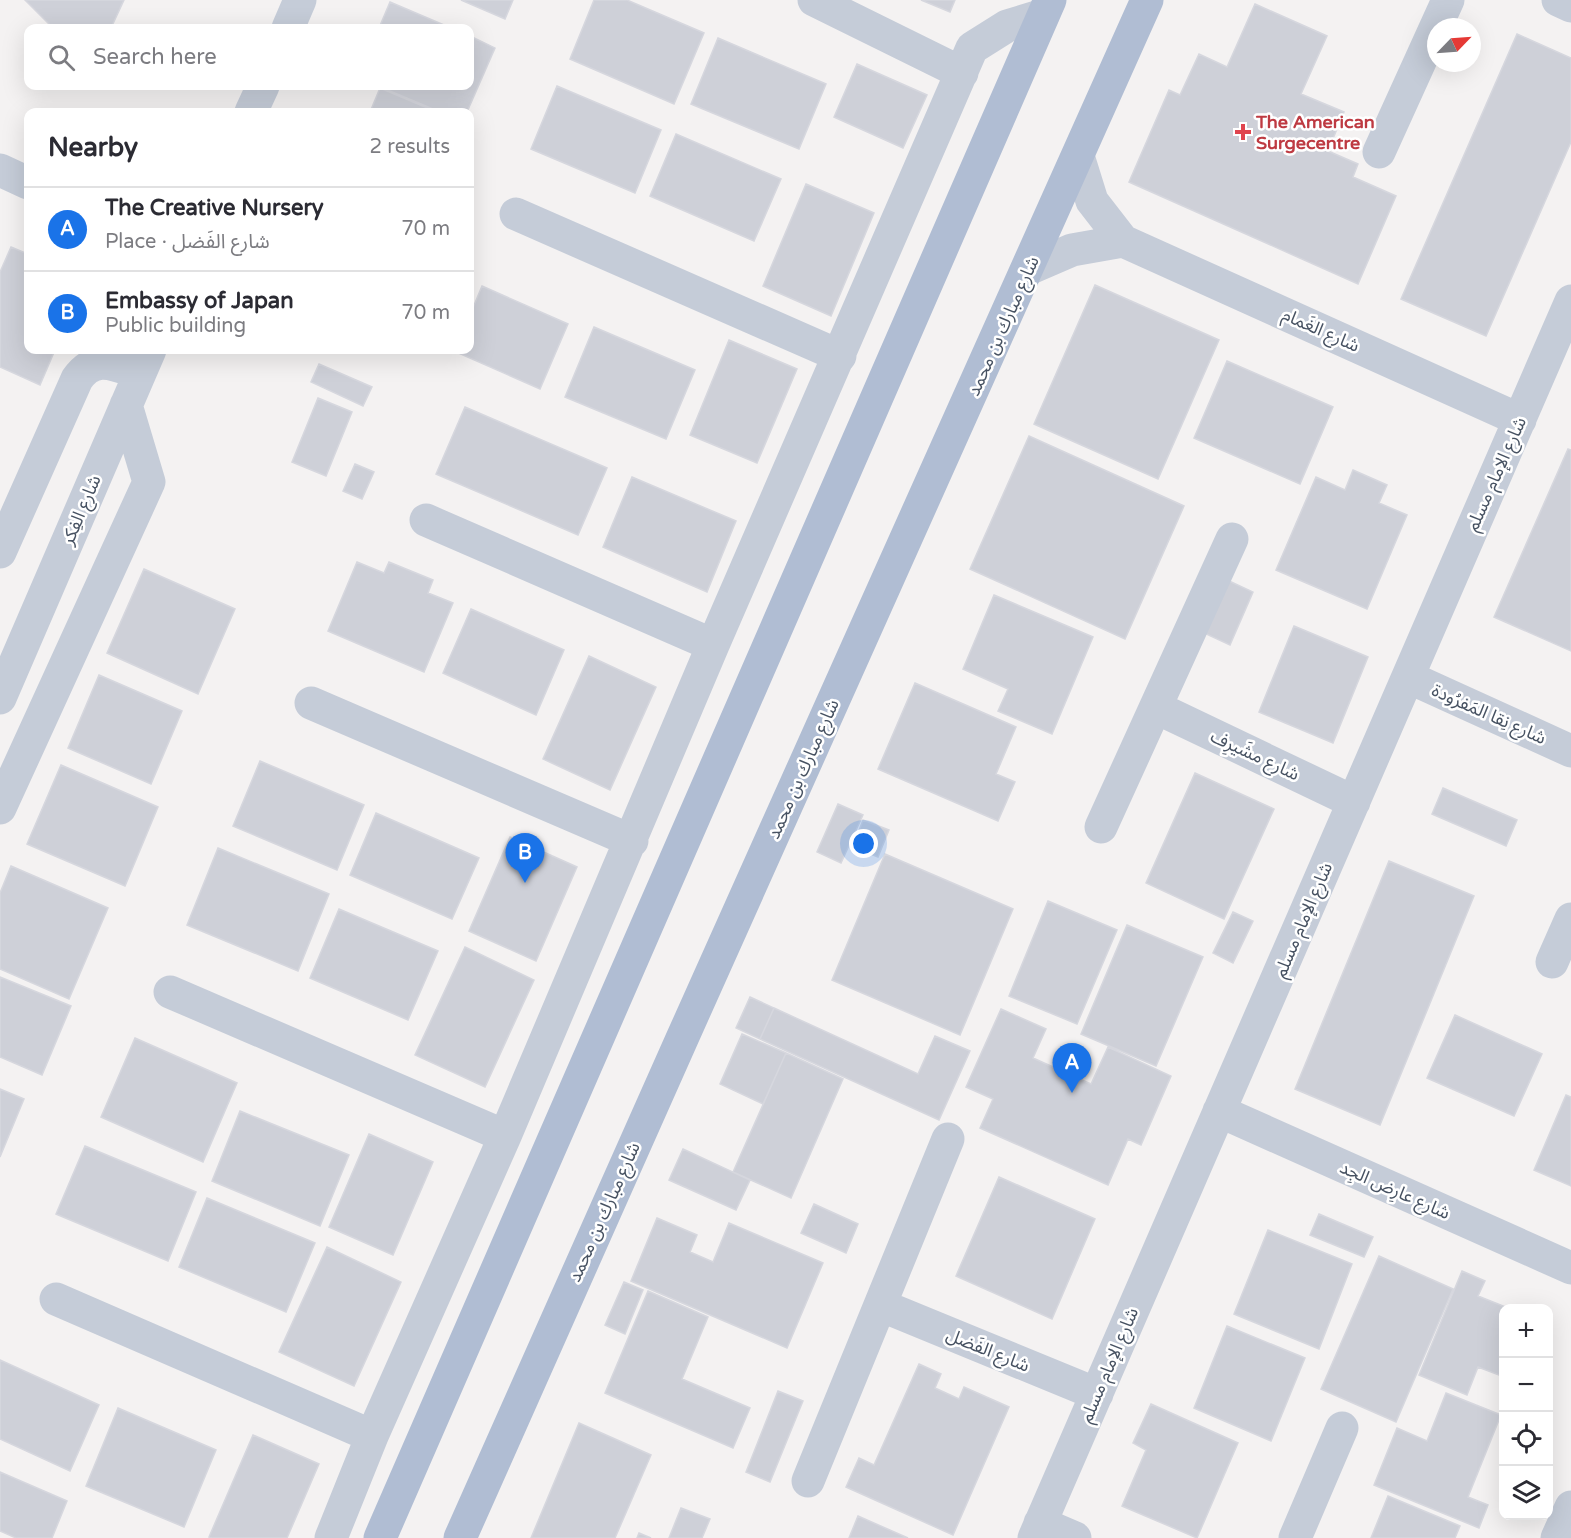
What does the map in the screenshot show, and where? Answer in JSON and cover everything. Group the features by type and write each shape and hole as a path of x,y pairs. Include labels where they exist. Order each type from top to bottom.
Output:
{"main road":[{"name":"شارع مبارك بن محمد","path":"471,1529 598,1223 1147,0"},
{"path":"380,1538 1047,8"}],"street":[{"path":"290,24 300,0"},
{"path":"814,0 962,73"},
{"path":"1379,152 1448,0"},
{"path":"1558,0 1571,6"},
{"path":"331,1538 372,1436 505,1136 632,841 713,645 972,48 1007,26 1047,8"},
{"path":"253,108 261,90"},
{"name":"شارع الغَمام","path":"1078,156 1092,201 1123,241 1520,420"},
{"path":"0,170 24,181"},
{"path":"516,214 840,356"},
{"path":"1028,269 1072,250 1123,241"},
{"name":"شارع الإمام مسلم","path":"1037,1531 1571,301"},
{"name":"شارع الفِكر","path":"0,552 76,379 82,371 99,363 145,361 11,642 0,698"},
{"path":"0,807 149,482 126,405"},
{"path":"426,520 713,645"},
{"path":"1101,827 1232,539"},
{"name":"شارع نِقا المَفرُودة","path":"1408,677 1571,750"},
{"path":"311,703 632,841"},
{"name":"شارع مشَيرِف","path":"1157,708 1354,802"},
{"path":"1552,962 1571,919"},
{"path":"170,992 505,1136"},
{"name":"شارع عارِض الجِد","path":"1219,1112 1571,1268"},
{"path":"808,1481 948,1139"},
{"path":"56,1299 372,1436"},
{"name":"شارع الفَضل","path":"880,1305 1097,1394"},
{"path":"1295,1538 1342,1428"},
{"path":"1557,1538 1571,1507"},
{"path":"1037,1531 1075,1538"}],"building":[{"path":"25,0 124,0 113,24 49,24"},
{"path":"461,0 513,0 505,19"},
{"path":"594,0 627,0 704,33 674,104 570,59"},
{"path":"921,0 955,0 950,12"},
{"path":"390,2 442,24 381,24"},
{"name":"The American Surgecentre","path":"1255,4 1327,36 1301,94 1344,112 1328,151 1358,164 1353,177 1396,196 1358,284 1129,182 1169,90 1180,95 1199,54 1227,67"},
{"path":"1517,34 1571,58 1571,142 1486,336 1401,299"},
{"path":"474,38 495,48 469,108 430,108 388,90 474,90"},
{"path":"718,38 826,84 799,149 691,104"},
{"path":"857,64 927,95 903,148 834,117"},
{"path":"557,86 661,130 635,193 531,149"},
{"path":"379,90 385,90 428,108 372,108"},
{"path":"676,134 781,179 754,241 650,196"},
{"path":"806,184 874,213 831,316 763,286"},
{"path":"11,247 24,252 24,354 53,354 40,385 0,367 0,272"},
{"path":"1095,285 1219,340 1158,479 1034,424"},
{"path":"482,286 568,324 540,389 461,354 474,354 474,305"},
{"path":"594,327 695,370 666,439 565,397"},
{"path":"729,340 797,369 757,463 690,435"},
{"path":"1227,361 1333,407 1300,484 1194,438"},
{"path":"319,364 372,387 363,406 311,382"},
{"path":"318,398 352,412 326,476 292,462"},
{"path":"465,407 607,468 578,535 436,474"},
{"path":"1029,436 1184,506 1125,639 970,569"},
{"path":"1568,449 1571,450 1571,651 1494,617"},
{"path":"355,464 374,472 362,499 343,491"},
{"path":"1353,470 1387,485 1379,503 1407,515 1367,609 1276,570 1316,477 1345,490"},
{"path":"632,477 736,521 707,592 603,547"},
{"path":"357,562 384,573 389,562 433,580 428,593 453,603 424,672 328,631"},
{"path":"144,569 235,609 198,694 107,653"},
{"path":"1227,580 1253,592 1230,645 1204,633"},
{"path":"994,595 1093,637 1052,734 998,711 1008,689 963,669"},
{"path":"471,609 564,650 536,715 443,673"},
{"path":"1294,626 1368,657 1333,743 1259,712"},
{"path":"589,656 656,687 610,790 543,759"},
{"path":"99,675 182,711 151,784 68,748"},
{"path":"915,683 1016,727 996,774 1015,782 998,821 878,769"},
{"path":"260,761 364,805 337,870 233,826"},
{"path":"61,765 158,807 125,886 27,844"},
{"path":"1195,773 1274,809 1224,919 1146,883"},
{"path":"1443,788 1517,820 1506,846 1432,814"},
{"path":"838,804 863,815 841,863 817,852"},
{"path":"376,813 479,858 452,919 350,875"},
{"path":"863,820 889,830 878,857 853,847"},
{"path":"510,837 577,867 536,961 469,931"},
{"path":"218,848 329,894 298,971 187,925"},
{"path":"885,854 1013,909 960,1035 832,980"},
{"path":"1389,861 1474,896 1380,1125 1295,1089"},
{"path":"11,866 108,908 69,999 0,969 0,893"},
{"path":"1048,901 1117,930 1077,1024 1009,996"},
{"path":"339,909 438,951 408,1020 310,978"},
{"path":"1233,912 1253,921 1233,963 1213,953"},
{"path":"1127,925 1203,957 1156,1066 1081,1034"},
{"path":"465,947 534,980 485,1087 415,1055"},
{"path":"0,977 71,1006 42,1075 0,1057"},
{"path":"750,997 774,1008 760,1039 736,1028"},
{"path":"774,1008 918,1074 935,1036 970,1051 939,1120 760,1039"},
{"path":"1001,1009 1046,1029 1033,1058 1091,1084 1108,1047 1171,1076 1141,1145 1128,1139 1108,1185 980,1128 993,1099 966,1087"},
{"path":"1455,1015 1542,1054 1514,1116 1427,1078"},
{"path":"742,1034 786,1053 763,1104 720,1084"},
{"path":"135,1038 237,1083 203,1162 101,1117"},
{"path":"786,1053 843,1079 791,1198 733,1172"},
{"path":"0,1089 24,1099 0,1157"},
{"path":"1566,1095 1571,1097 1571,1186 1534,1170"},
{"path":"240,1111 349,1155 320,1226 212,1181"},
{"path":"369,1134 433,1162 393,1255 329,1227"},
{"path":"85,1146 196,1192 168,1261 56,1214"},
{"path":"683,1149 750,1180 736,1210 669,1180"},
{"path":"999,1177 1095,1219 1052,1319 956,1276"},
{"path":"207,1198 315,1243 286,1312 179,1267"},
{"path":"814,1204 858,1224 846,1253 801,1233"},
{"path":"1319,1214 1373,1237 1364,1257 1310,1235"},
{"path":"657,1218 697,1235 690,1252 713,1262 729,1223 823,1263 787,1348 631,1281"},
{"path":"1268,1230 1352,1264 1319,1349 1234,1314"},
{"path":"327,1247 401,1282 354,1386 279,1352"},
{"path":"1379,1256 1453,1289 1396,1422 1321,1389"},
{"path":"1462,1271 1485,1281 1478,1296 1499,1304 1499,1375 1478,1367 1467,1395 1419,1375"},
{"path":"624,1282 643,1290 625,1334 605,1325"},
{"path":"648,1291 708,1317 682,1379 750,1408 733,1448 605,1393"},
{"path":"1227,1326 1305,1358 1271,1441 1194,1408"},
{"path":"0,1360 99,1405 70,1471 0,1439"},
{"path":"919,1364 941,1374 935,1388 959,1399 964,1387 1009,1407 953,1535 846,1487 859,1458 874,1465"},
{"path":"778,1391 803,1401 770,1482 746,1472"},
{"path":"1446,1393 1499,1414 1499,1420 1468,1497 1488,1505 1479,1528 1374,1485 1397,1428 1427,1441"},
{"path":"1151,1404 1238,1443 1197,1538 1122,1506 1146,1450 1133,1443"},
{"path":"118,1408 216,1450 184,1527 86,1486"},
{"path":"579,1423 651,1455 615,1538 531,1538"},
{"path":"253,1435 319,1464 287,1538 209,1537"},
{"path":"0,1472 67,1501 52,1538 16,1538 0,1531"},
{"path":"1388,1496 1460,1526 1455,1538 1371,1538"},
{"path":"681,1508 710,1519 702,1538 669,1538"},
{"path":"858,1516 908,1538 849,1538"},
{"path":"639,1533 651,1538 637,1538"}],"place":[{"name":"The American Surgecentre","path":"1243,132"},
{"name":"Embassy of Japan","path":"525,883"},
{"name":"The Creative Nursery","path":"1072,1093"}]}
